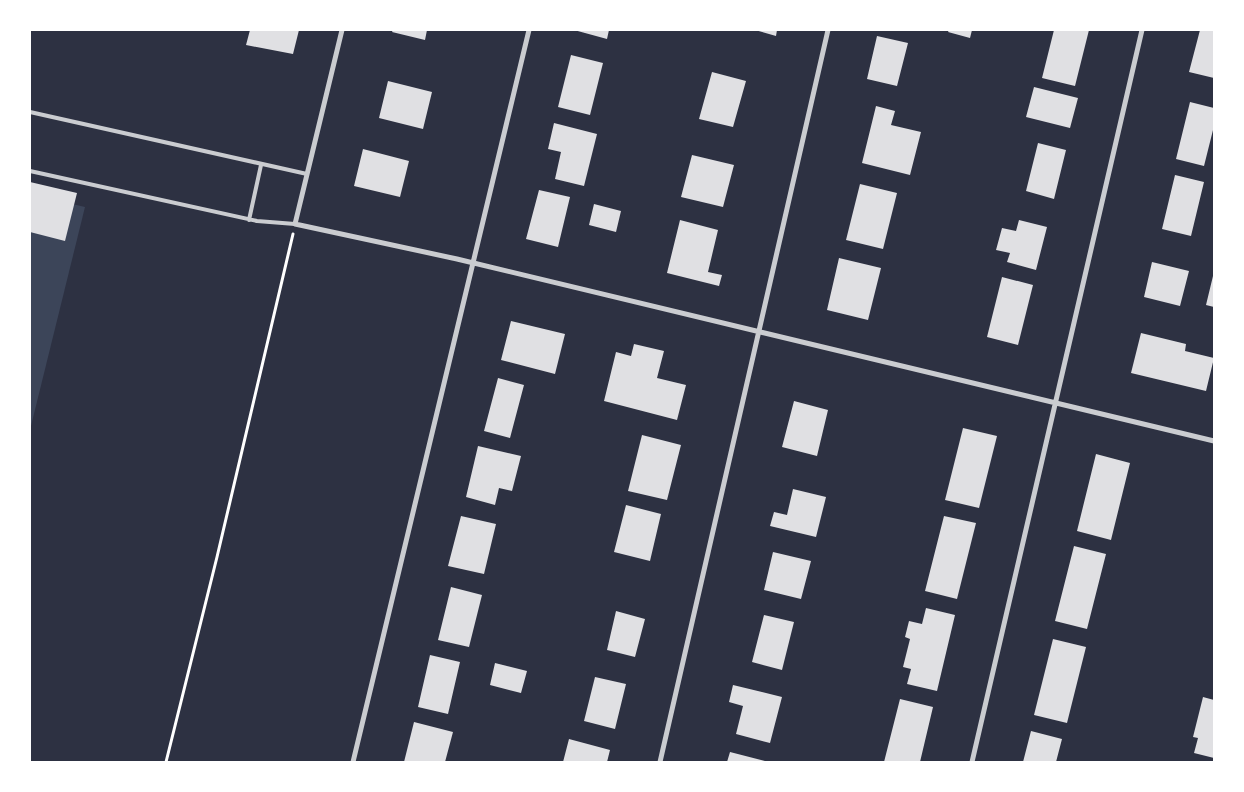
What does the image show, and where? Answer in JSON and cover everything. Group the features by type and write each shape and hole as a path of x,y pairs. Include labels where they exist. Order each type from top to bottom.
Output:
{"street":[{"path":"342,30 295,224 475,264 1214,441"},
{"path":"353,762 475,264 529,30"},
{"path":"660,762 828,30"},
{"path":"972,762 1142,30"}],"lane":[{"path":"30,112 307,174"},
{"path":"249,220 261,165"},
{"path":"30,171 249,220 295,224"}],"path":[{"path":"166,762 218,557 295,224"}],"shaded area":[{"path":"30,194 85,207 30,430"}],"building":[{"path":"250,30 299,30 293,54 246,45"},
{"path":"393,30 427,30 425,40 392,32"},
{"path":"574,30 609,30 607,39"},
{"path":"755,30 777,30 776,36"},
{"path":"949,30 972,30 970,38 948,32"},
{"path":"1054,30 1089,30 1075,86 1042,78"},
{"path":"1200,30 1214,30 1214,78 1189,72"},
{"path":"877,36 908,43 897,86 867,79"},
{"path":"571,55 603,63 590,115 558,107"},
{"path":"712,72 746,81 733,127 699,119"},
{"path":"388,81 432,92 423,129 379,118"},
{"path":"1034,87 1078,98 1070,128 1026,117"},
{"path":"1190,102 1214,108 1214,126 1204,166 1176,159"},
{"path":"876,106 895,111 891,125 921,132 910,175 862,163"},
{"path":"554,123 597,134 584,186 555,179 561,152 548,149"},
{"path":"1038,143 1066,150 1054,199 1026,191"},
{"path":"363,149 409,161 400,197 354,186"},
{"path":"692,155 734,165 723,207 681,197"},
{"path":"1175,175 1204,182 1191,236 1162,229"},
{"path":"30,182 77,193 65,241 30,232"},
{"path":"860,184 897,193 883,249 846,240"},
{"path":"539,190 570,197 558,247 526,239"},
{"path":"594,204 621,211 616,232 589,225"},
{"path":"680,220 718,230 708,272 722,275 719,286 667,273"},
{"path":"1019,220 1047,227 1036,270 1007,262 1010,253 996,250 1002,228 1016,231"},
{"path":"839,258 881,268 868,320 827,310"},
{"path":"1152,262 1189,271 1180,306 1144,297"},
{"path":"1214,276 1214,307 1206,305"},
{"path":"1002,277 1033,285 1018,345 987,337"},
{"path":"511,321 565,334 555,374 501,360"},
{"path":"1141,333 1186,344 1185,351 1214,358 1206,391 1131,373"},
{"path":"634,344 664,351 657,378 686,385 677,420 604,401 616,352 631,356"},
{"path":"498,378 524,385 510,438 484,431"},
{"path":"794,401 828,410 817,456 782,447"},
{"path":"963,428 997,436 979,508 945,500"},
{"path":"642,435 681,445 667,500 628,491"},
{"path":"478,446 521,456 512,491 499,488 495,505 466,497"},
{"path":"1096,454 1130,463 1111,540 1077,531"},
{"path":"793,489 826,497 816,537 770,526 774,512 787,515"},
{"path":"626,505 661,514 650,561 614,552"},
{"path":"461,516 496,524 484,574 448,566"},
{"path":"944,516 976,523 957,599 925,591"},
{"path":"1074,546 1106,554 1087,629 1055,621"},
{"path":"773,552 811,561 801,599 764,590"},
{"path":"451,587 482,595 469,647 438,640"},
{"path":"926,608 955,615 937,691 907,684 911,669 903,667 910,639 905,637 909,621 922,624"},
{"path":"616,611 645,619 635,657 607,650"},
{"path":"764,615 794,622 782,670 752,662"},
{"path":"1053,639 1086,647 1067,723 1034,715"},
{"path":"430,655 460,662 448,714 418,707"},
{"path":"495,663 527,671 521,693 490,685"},
{"path":"595,677 626,684 615,729 584,721"},
{"path":"733,685 782,697 770,743 736,734 743,706 729,702"},
{"path":"1203,697 1214,700 1214,758 1194,753 1198,738 1193,737"},
{"path":"900,699 933,707 920,762 884,762"},
{"path":"414,722 453,732 445,762 404,762"},
{"path":"1031,731 1062,739 1056,762 1023,762"},
{"path":"569,739 610,750 607,762 563,762"},
{"path":"730,752 765,761 765,762 727,762"}]}
